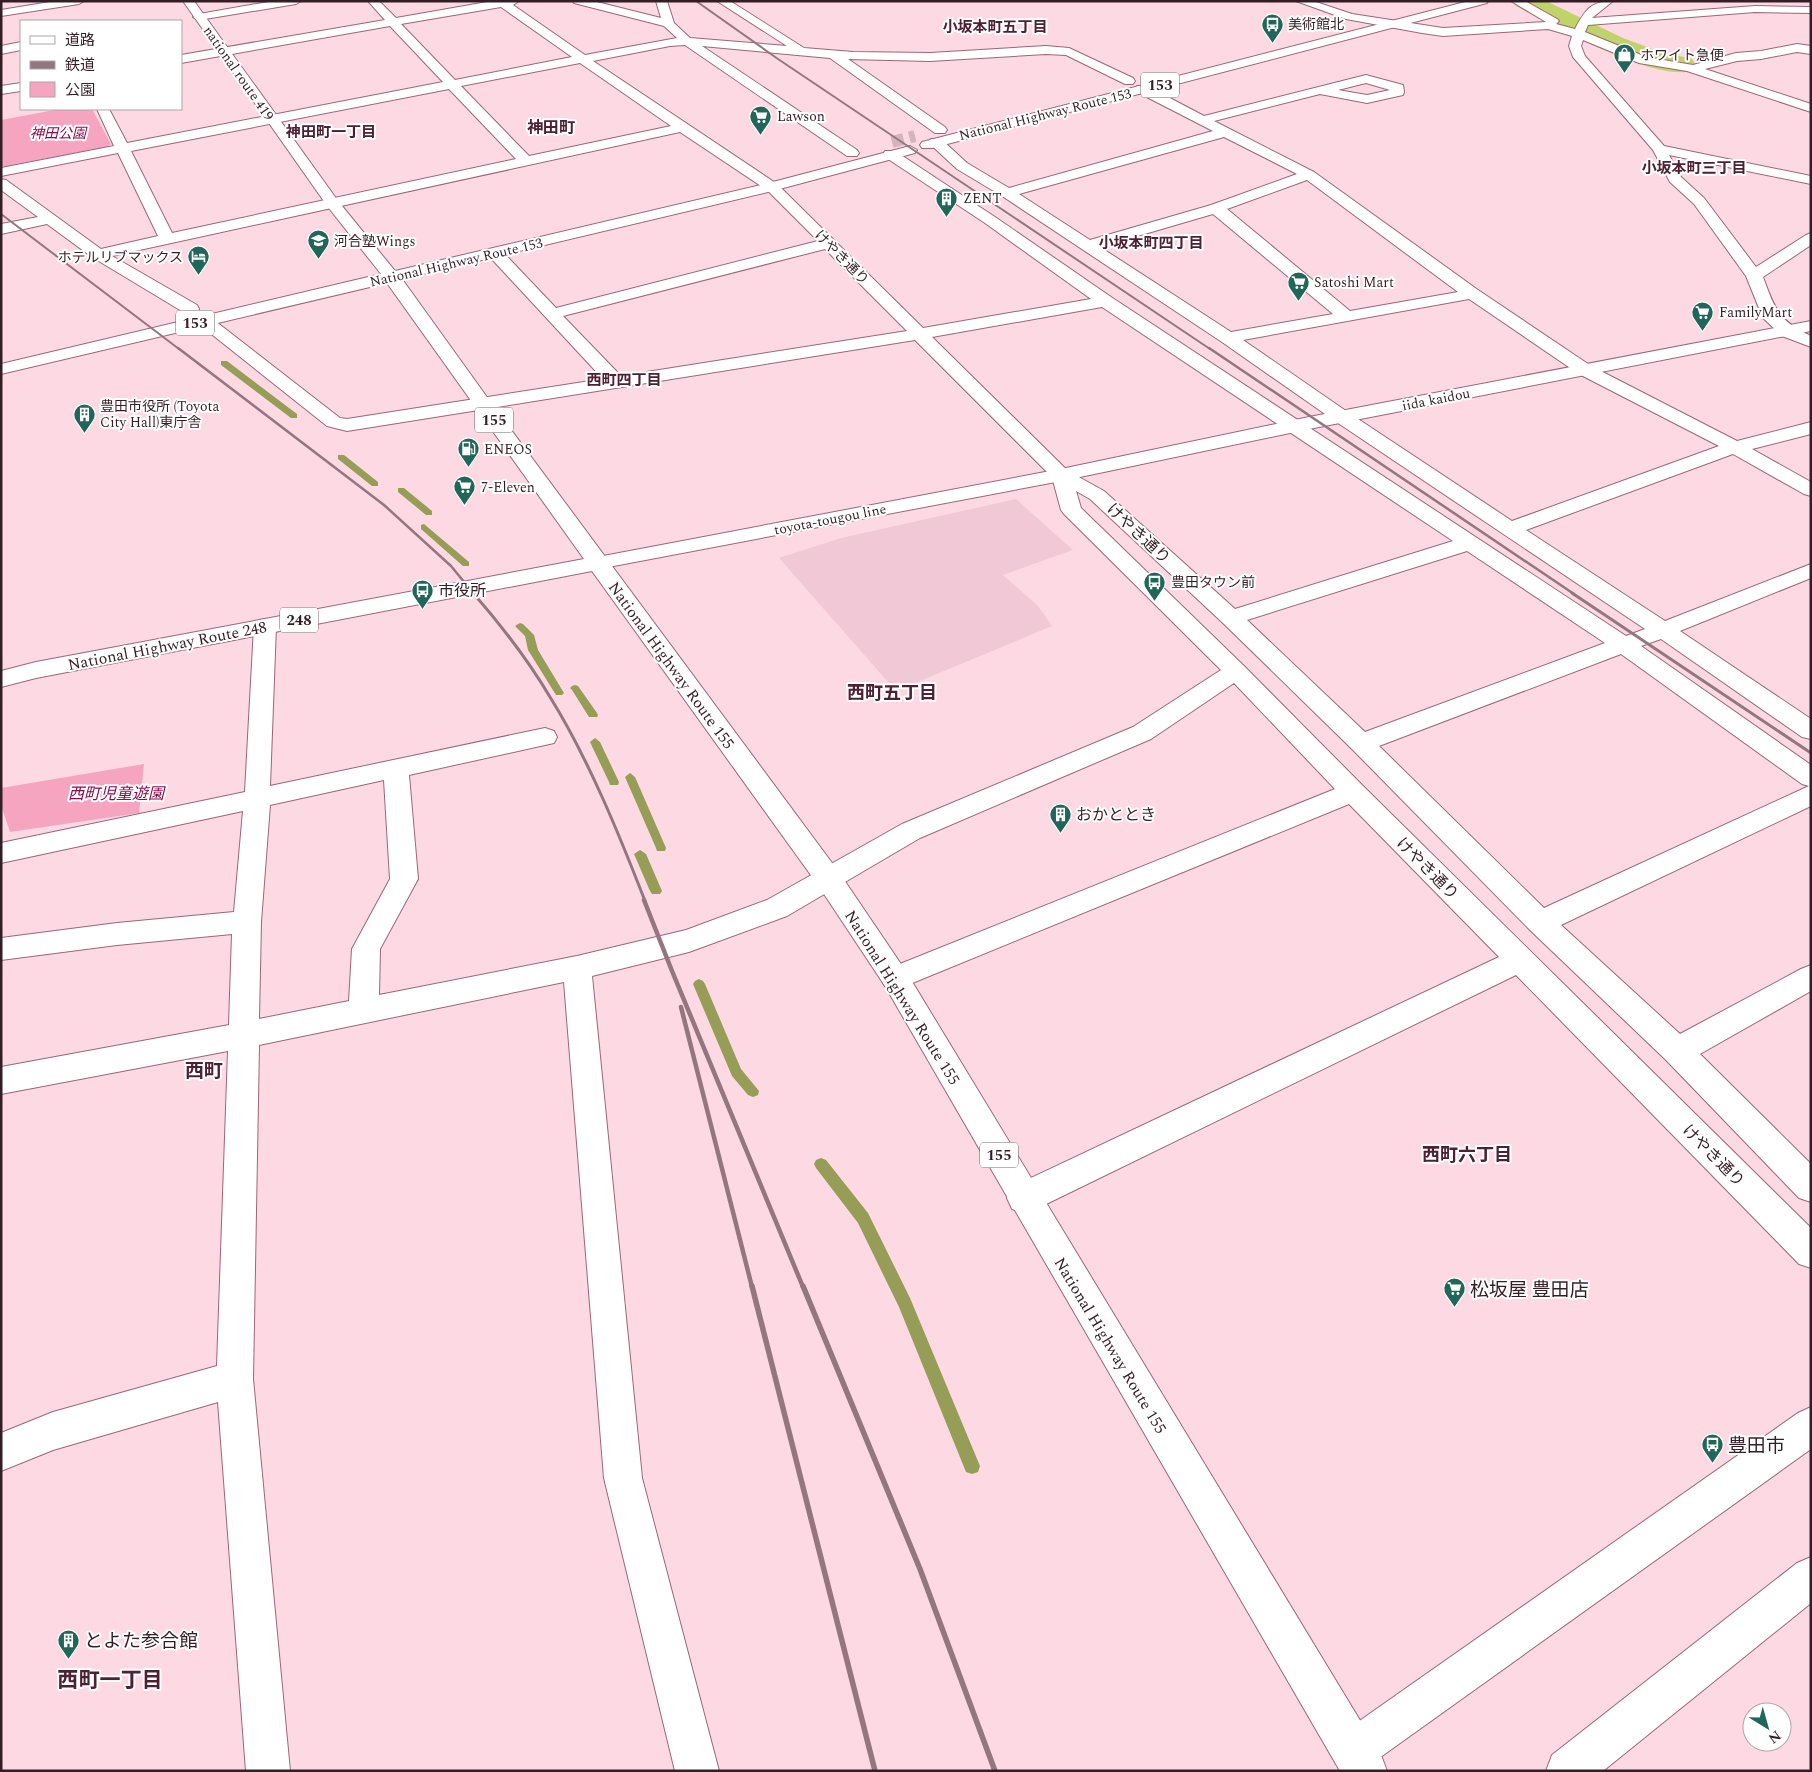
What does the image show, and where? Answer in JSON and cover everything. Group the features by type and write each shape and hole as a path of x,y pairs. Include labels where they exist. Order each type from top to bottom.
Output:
{"main road":[{"path":"1,13 53,7 79,1"},
{"name":"national route 419","path":"188,1 333,204 385,271"},
{"path":"199,17 296,1"},
{"path":"373,1 526,162"},
{"path":"578,1 668,23"},
{"path":"661,1 668,23 687,41 852,153"},
{"path":"722,1 805,53"},
{"path":"1301,1 1350,17 1443,32 1548,26 1582,27 1755,10 1811,10"},
{"name":"National Highway Route 153","path":"934,139 1129,82 1447,1"},
{"name":"National Highway Route 153","path":"385,271 495,253 891,148 1142,89 1483,1"},
{"path":"1516,1 1553,21 1548,26"},
{"path":"1608,1 1589,13 1575,46 1579,57 1659,149 1675,179 1699,201 1754,276 1769,314 1788,332 1811,342"},
{"path":"182,59 505,2"},
{"name":"けやき通り","path":"505,2 584,60 765,182 1061,475 1097,495 1231,618 1361,743 1540,922 1678,1051 1811,1187"},
{"path":"1582,27 1643,60 1694,69 1811,108"},
{"path":"1,172 271,118 687,41 834,55 930,57 1046,50 1069,52 1129,82"},
{"path":"1,50 20,46"},
{"path":"1694,69 1736,57 1761,56 1797,48 1811,50"},
{"path":"834,55 934,139 962,166 1007,192 1228,338 1342,418 1663,630 1811,731"},
{"path":"1202,120 1318,90 1366,79 1398,88 1398,92 1368,99 1318,90"},
{"path":"1,90 20,86"},
{"path":"1142,89 1309,175 1472,294 1585,370 1806,483"},
{"path":"103,110 167,239"},
{"path":"98,254 684,127"},
{"path":"1007,192 1225,132"},
{"path":"891,148 1105,301 1292,427 1624,645 1808,795 1540,922"},
{"name":"National Highway Route 153","path":"1,354 197,315 765,182 852,153 891,148"},
{"path":"1659,149 1811,180"},
{"path":"1088,246 1216,208 1309,175"},
{"path":"1,183 98,254 197,315 334,422 347,425 919,333 1105,301"},
{"path":"1216,208 1347,317"},
{"path":"1,229 50,219"},
{"path":"1754,276 1811,238"},
{"path":"552,314 828,243"},
{"path":"495,253 615,381"},
{"name":"National Highway Route 155","path":"385,271 401,289 482,404 828,878 895,978 1359,1761"},
{"path":"1228,338 1472,294"},
{"name":"National Highway Route 153","path":"1,369 197,315"},
{"name":"iida kaidou","path":"1061,475 1292,427 1811,326"},
{"path":"1509,529 1735,447 1811,428"},
{"name":"けやき通り","path":"1061,475 1071,510 1236,671 1353,792 1811,1252"},
{"name":"toyota-tougou line","path":"598,563 1061,475"},
{"path":"1231,618 1470,543"},
{"name":"National Highway Route 248","path":"1,679 36,670 598,563"},
{"path":"1361,743 1624,645 1811,570"},
{"path":"265,626 257,800 247,922 235,1379 268,1771"},
{"path":"1,1080 244,1035 577,968 689,941 777,908 911,831 1142,733 1236,671"},
{"path":"1,853 257,800 545,737"},
{"path":"364,1011 366,949 404,879 396,770"},
{"path":"895,978 1353,792"},
{"path":"1,949 117,934 247,922"},
{"path":"1024,1198 1520,960"},
{"path":"577,968 623,1478 696,1771"},
{"path":"1678,1051 1811,977"},
{"path":"1,1452 54,1431 235,1379"},
{"path":"1359,1761 1811,1426"},
{"path":"1568,1771 1811,1577"}],"shaded area":[{"path":"1016,499 1073,550 1003,575 1038,606 1052,626 896,691 779,558 841,538"}],"green space":[{"name":"神田公園","path":"55,110 93,110 111,144 107,147 1,167 1,120"},
{"name":"西町児童遊園","path":"144,764 139,813 10,832 1,805 1,788"}],"waterway":[{"path":"1525,1 1613,44 1647,57 1682,65"},
{"path":"224,363 294,416"},
{"path":"341,457 375,484"},
{"path":"401,490 429,513"},
{"path":"424,527 466,564"},
{"path":"520,626 529,635 533,650 559,693"},
{"path":"575,688 593,715"},
{"path":"595,742 614,782"},
{"path":"630,777 661,848"},
{"path":"640,854 656,891"},
{"path":"699,984 736,1072 753,1091"},
{"path":"821,1164 863,1218 905,1303 972,1466"}],"tunnel":[{"path":"892,142 915,136"}],"railway":[{"path":"696,1 778,59 1210,349"},
{"path":"1,214 179,349"},
{"path":"178,348 384,505 451,566 474,594"},
{"path":"1209,348 1574,594"},
{"path":"473,593 523,656 542,683 564,721 602,797 645,901"},
{"path":"1572,593 1811,753"},
{"path":"644,900 803,1287"},
{"path":"681,1007 752,1287"},
{"path":"752,1286 875,1771"},
{"path":"803,1286 920,1569 995,1771"}],"place":[{"name":"美術館北","path":"1272,43"},
{"name":"ホワイト急便","path":"1624,74"},
{"name":"Lawson","path":"761,135"},
{"name":"ZENT","path":"947,217"},
{"name":"河合塾Wings","path":"318,260"},
{"name":"ホテルリブマックス","path":"199,276"},
{"name":"Satoshi Mart","path":"1298,301"},
{"name":"FamilyMart","path":"1703,331"},
{"name":"豊田市役所 (Toyota City Hall)東庁舎","path":"84,433"},
{"name":"ENEOS","path":"468,468"},
{"name":"7-Eleven","path":"465,506"},
{"name":"豊田タウン前","path":"1155,601"},
{"name":"市役所","path":"422,609"},
{"name":"おかととき","path":"1060,833"},
{"name":"松坂屋 豊田店","path":"1454,1308"},
{"name":"豊田市","path":"1712,1464"},
{"name":"とよた参合館","path":"68,1659"}],"district":[{"name":"小坂本町五丁目","path":"995,27"},
{"name":"神田町","path":"551,127"},
{"name":"神田町一丁目","path":"331,132"},
{"name":"小坂本町三丁目","path":"1694,168"},
{"name":"小坂本町四丁目","path":"1151,243"},
{"name":"西町四丁目","path":"624,380"},
{"name":"西町五丁目","path":"892,693"},
{"name":"西町","path":"204,1070"},
{"name":"西町六丁目","path":"1467,1155"},
{"name":"西町一丁目","path":"110,1680"}]}
